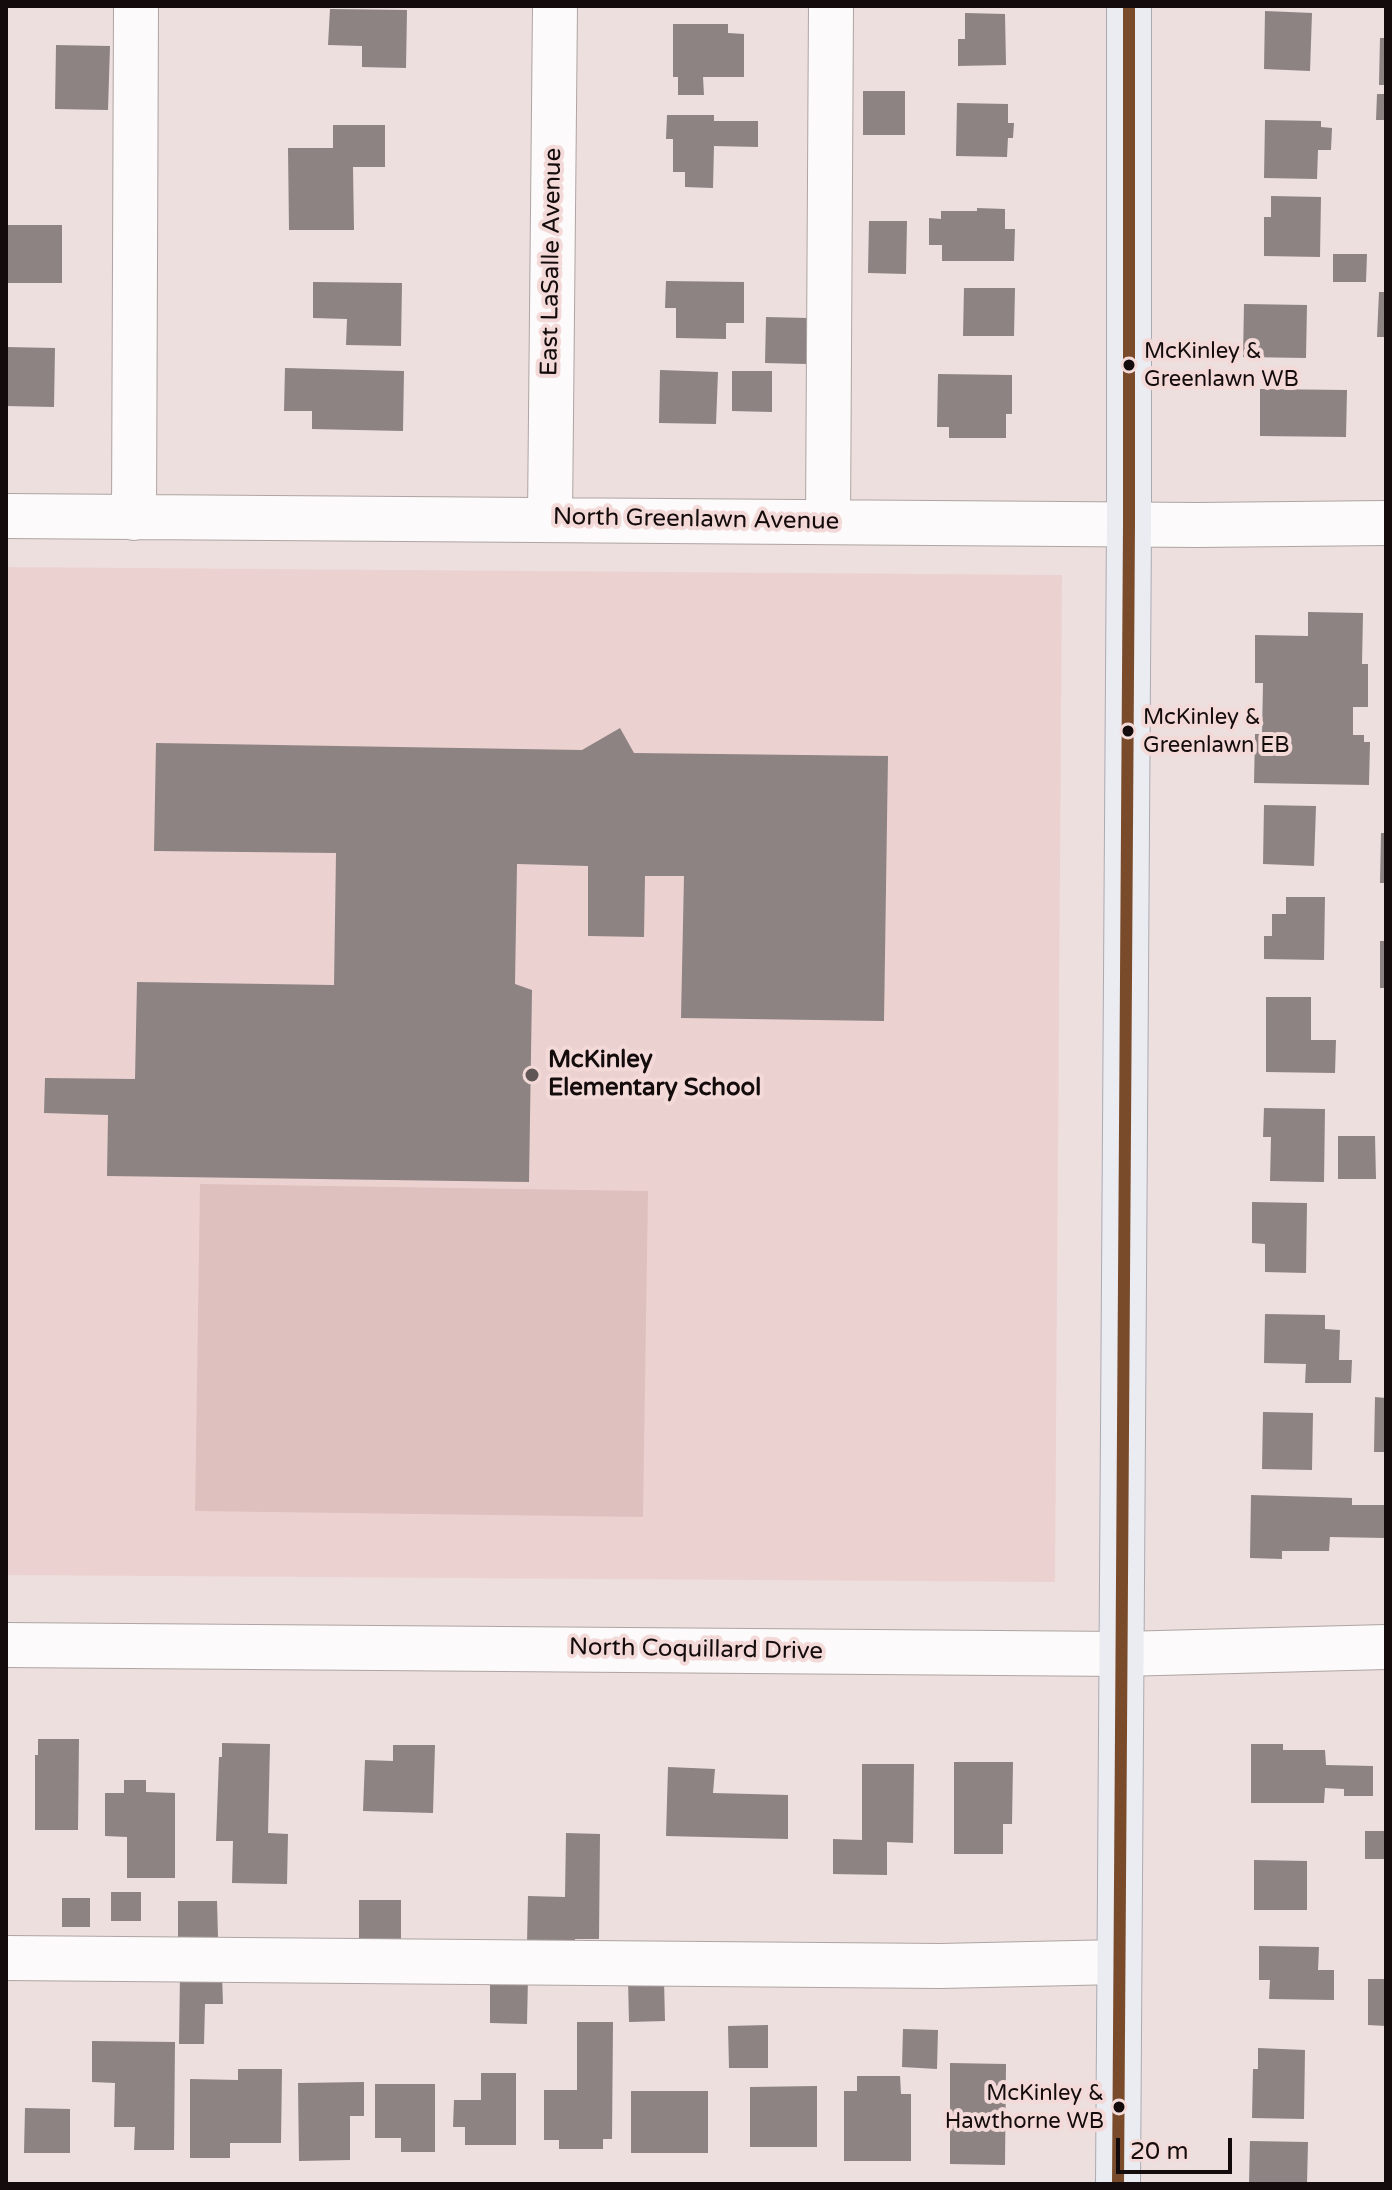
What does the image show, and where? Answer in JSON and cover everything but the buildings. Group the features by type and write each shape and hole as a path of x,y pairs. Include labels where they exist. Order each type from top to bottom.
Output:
{"main road":[{"path":"1118,2184 1129,524 1129,6"}],"street":[{"path":"134,518 136,6"},
{"name":"East LaSalle Avenue","path":"550,518 555,6"},
{"path":"828,522 831,6"},
{"name":"North Greenlawn Avenue","path":"6,516 1386,523"},
{"name":"North Coquillard Drive","path":"6,1645 1122,1654 1386,1647"},
{"path":"6,1958 940,1966 1119,1962"}],"shaded area":[{"name":"McKinley Elementary School","path":"6,567 1062,575 1055,1582 6,1575"},
{"path":"200,1184 648,1191 643,1517 195,1511"}],"transit line":[{"path":"1118,2184 1129,524 1129,6"}],"place":[{"name":"McKinley & Greenlawn WB","path":"1129,365"},
{"name":"McKinley & Greenlawn EB","path":"1128,731"},
{"name":"McKinley Elementary School","path":"532,1075"},
{"name":"McKinley & Hawthorne WB","path":"1119,2107"}]}
